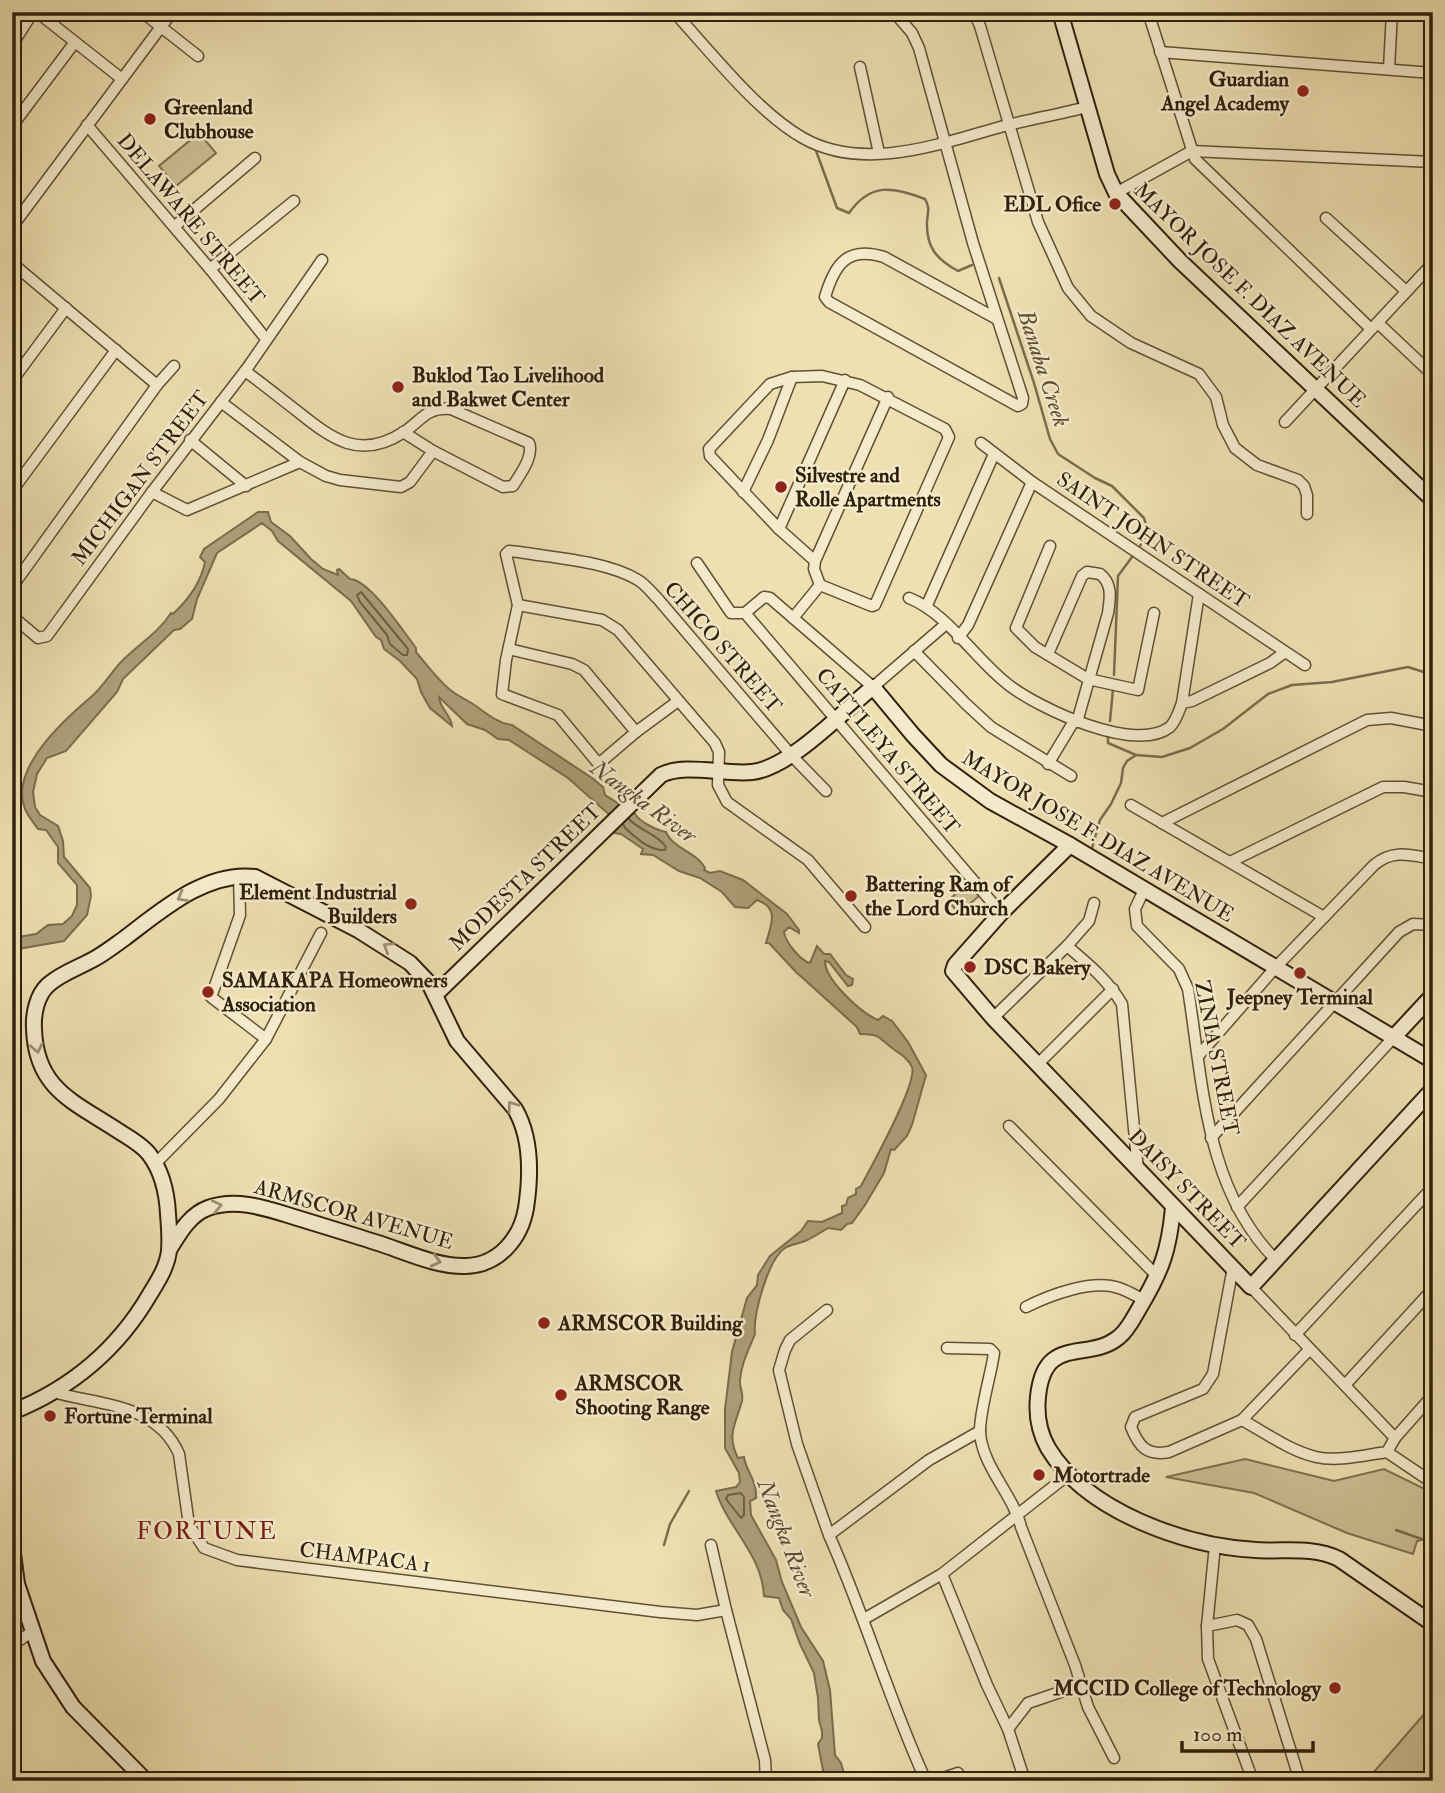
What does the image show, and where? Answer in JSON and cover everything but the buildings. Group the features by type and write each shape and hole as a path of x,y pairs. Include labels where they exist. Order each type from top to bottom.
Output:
{"main road":[{"name":"MAYOR JOSE F. DIAZ AVENUE","path":"1060,12 1107,174 1115,193 1180,261 1433,500"},
{"name":"MAYOR JOSE F. DIAZ AVENUE","path":"873,687 941,765 990,801 1070,845 1433,1061"},
{"path":"719,772 753,772 774,766 792,756 873,687"},
{"name":"MODESTA STREET","path":"436,994 654,780 668,771 719,772"},
{"path":"1002,914 1070,845"},
{"path":"12,1412 53,1392 90,1368 119,1340 156,1284 169,1250 168,1208 155,1164 148,1153 134,1141 67,1098 49,1081 38,1057 35,1040 36,1008 50,984 98,957 167,906 188,893 239,875"},
{"name":"ARMSCOR AVENUE","path":"169,1250 184,1226 199,1212 231,1203 278,1212 425,1258 456,1265 479,1264 494,1259 506,1249 518,1232 525,1213 528,1163 526,1135 516,1108 457,1041 436,994 420,971 382,943 255,877 239,875"},
{"name":"DAISY STREET","path":"1002,914 953,971 993,1018 1039,1063 1173,1208 1231,1277 1251,1287"},
{"path":"1393,1038 1433,995"},
{"path":"1251,1287 1433,1089"},
{"path":"1173,1208 1168,1245 1157,1277 1120,1337 1111,1343 1059,1357 1046,1369 1038,1393 1037,1420 1041,1436 1068,1475 1089,1493 1121,1512 1154,1526 1216,1545 1327,1553 1433,1624"},
{"path":"12,1546 18,1606 43,1661 64,1696 146,1781"}],"street":[{"path":"12,45 35,12 122,79"},
{"path":"142,12 198,56"},
{"path":"12,228 172,12"},
{"path":"674,12 767,111 802,137 826,149 879,153 916,150 1087,107"},
{"path":"894,12 912,33 919,48 944,142 1023,398 1022,404 1018,406 829,302 825,297 843,261 861,252 870,253 884,257 997,318"},
{"path":"974,12 1038,222 1068,288 1091,316 1131,343 1199,374 1216,397 1223,425 1235,448 1256,466 1298,480 1307,495 1307,513"},
{"path":"1148,12 1195,159 1375,326 1433,375"},
{"path":"1389,69 1392,12"},
{"path":"12,126 75,42"},
{"path":"1160,52 1433,73"},
{"path":"860,66 879,153"},
{"name":"DELAWARE STREET","path":"87,125 175,226 266,339"},
{"path":"1115,193 1192,151 1433,162"},
{"path":"175,226 255,159"},
{"path":"210,268 294,201"},
{"path":"1326,218 1406,291"},
{"name":"MICHIGAN STREET","path":"12,616 38,638 47,636 190,440 245,371 322,260"},
{"path":"12,263 156,385"},
{"path":"1285,422 1433,263"},
{"path":"12,381 66,308"},
{"path":"12,491 116,350"},
{"path":"12,587 156,385 174,366"},
{"path":"245,371 337,440 350,445 369,446 403,432 428,411 439,408 451,409 531,445 527,461 513,486 508,487 433,451 403,432"},
{"path":"815,561 743,492 709,456 709,449 770,384 792,377 822,376 845,380 888,397 946,429 948,437 875,605 869,606 820,585 814,569 815,561 888,397"},
{"path":"743,492 768,440 792,377"},
{"path":"779,529 845,380"},
{"path":"221,402 300,462 340,480 401,487 410,482 433,451"},
{"path":"190,440 246,486"},
{"name":"SAINT JOHN STREET","path":"981,443 1032,482 1283,653 1305,665"},
{"path":"927,605 994,454"},
{"path":"152,492 187,510 300,462"},
{"path":"958,638 968,625 1032,482"},
{"path":"1050,547 1016,628 1035,647 1088,679 1138,690 1154,613"},
{"name":"CHICO STREET","path":"518,605 506,558 509,551 579,562 638,580 658,598 792,756"},
{"name":"CATTLEYA STREET","path":"697,563 731,613 745,613 1002,914"},
{"path":"1048,654 1082,576 1093,572 1105,578 1110,596 1108,613 1076,721 1048,764"},
{"path":"793,618 820,585"},
{"path":"909,598 927,605 958,638 1012,687 1076,721 1136,737 1151,736 1171,726 1182,703 1199,594"},
{"path":"745,613 767,596 873,687 946,624"},
{"path":"678,701 602,761 594,760 558,715 502,694 518,605 602,620 618,630 715,743 719,752 718,785 727,802 808,860 865,927"},
{"path":"509,649 572,664 584,670 636,732"},
{"path":"914,651 991,727 1071,776"},
{"path":"1182,703 1192,701 1259,668 1283,653"},
{"path":"1162,823 1367,720 1391,718 1433,726"},
{"path":"792,756 826,791"},
{"path":"1230,862 1383,787 1433,792"},
{"path":"1131,805 1324,917"},
{"path":"1199,1055 1275,968 1374,865 1388,855 1397,853 1433,859"},
{"path":"239,875 240,915 211,997 266,1039"},
{"name":"ZINIA STREET","path":"1144,890 1135,909 1137,926 1179,969 1188,989 1211,1138 1237,1207 1252,1233 1276,1260"},
{"path":"993,1018 1067,946 1089,920 1094,903"},
{"path":"1211,1138 1399,932 1413,924 1433,925"},
{"path":"155,1164 219,1099 266,1039 321,933"},
{"path":"1067,946 1094,968 1113,989 1122,1004 1138,1170"},
{"path":"1039,1063 1113,989"},
{"path":"1237,1207 1393,1038"},
{"path":"1009,1126 1157,1277"},
{"path":"1295,1335 1433,1187"},
{"path":"1231,1277 1213,1374 1203,1389 1135,1417 1131,1427 1144,1449 1156,1454 1169,1452 1242,1420 1309,1350"},
{"path":"1026,1307 1046,1297 1079,1288 1095,1287 1120,1288 1144,1300"},
{"name":"DAISY STREET","path":"1251,1287 1395,1438"},
{"path":"1345,1385 1433,1289"},
{"path":"827,1310 790,1340 779,1370 797,1444 829,1535 864,1619 904,1731 926,1781"},
{"path":"947,1348 990,1349 994,1353 980,1431 983,1447 999,1483 1018,1513 1088,1707 1114,1758"},
{"name":"CHAMPACA 1","path":"53,1392 82,1400 118,1405 158,1425 175,1444 179,1454 189,1525 204,1548 237,1560 660,1612 697,1615 726,1610"},
{"path":"1387,1452 1395,1438 1433,1395"},
{"path":"1242,1420 1297,1450 1316,1457 1387,1452 1433,1483"},
{"path":"829,1535 929,1460 980,1431"},
{"path":"864,1619 942,1574 1068,1475"},
{"path":"712,1545 765,1760 766,1781"},
{"path":"1216,1545 1207,1626 1208,1659 1253,1781"},
{"path":"942,1574 1008,1729 1025,1781"},
{"path":"1207,1626 1237,1620 1248,1625 1256,1639 1300,1781"},
{"path":"12,1645 32,1632"},
{"path":"1008,1729 1028,1703 1081,1685"},
{"path":"935,1781 958,1773"}],"shaded area":[{"path":"199,133 216,153 176,186 159,166"},
{"path":"967,883 979,896 959,913 948,901"},
{"path":"1245,1459 1334,1481 1384,1469 1433,1493 1433,1537 1417,1541 1413,1554 1347,1533 1254,1493 1166,1477"},
{"path":"1433,1704 1433,1781 1366,1781"}],"water":[{"path":"258,512 268,512 271,522 290,536 323,569 338,575 339,569 367,588 395,619 428,667 452,691 496,720 512,725 592,778 603,787 605,795 644,823 666,832 674,843 697,858 704,870 710,873 720,871 743,880 787,914 799,930 799,933 789,927 784,932 794,951 810,963 817,946 824,954 830,954 846,975 853,979 852,985 848,986 829,962 825,961 837,986 871,1016 878,1020 883,1016 892,1021 908,1042 926,1075 907,1136 894,1150 891,1149 884,1173 852,1223 841,1230 828,1228 808,1240 787,1247 773,1263 759,1301 755,1334 742,1368 742,1398 732,1436 734,1450 738,1458 744,1457 755,1486 756,1498 750,1501 751,1515 776,1560 801,1627 823,1661 830,1690 835,1755 841,1763 846,1781 825,1781 818,1744 822,1731 814,1673 779,1598 764,1596 757,1567 716,1491 736,1487 740,1482 739,1473 725,1448 725,1409 732,1352 747,1298 757,1285 758,1275 770,1256 801,1231 808,1221 822,1222 842,1213 842,1206 846,1205 848,1198 856,1194 856,1189 861,1186 901,1107 912,1076 912,1067 878,1037 860,1034 857,1027 766,943 772,918 764,903 757,900 748,908 735,907 722,892 700,878 679,871 653,855 641,854 643,849 621,834 614,833 616,825 612,817 568,778 509,740 498,739 485,730 467,724 439,697 452,726 430,708 417,679 384,649 381,640 376,637 351,601 278,541 272,531 262,523 217,553 197,599 192,619 180,629 174,630 123,679 117,692 66,751 47,758 37,774 33,792 35,807 40,815 58,826 64,857 90,888 91,896 87,915 64,941 12,950 12,938 36,934 48,925 63,924 72,916 77,905 77,885 58,863 58,847 46,830 38,829 24,806 22,791 25,776 33,760 55,731 189,596 203,570 205,562 200,557 204,549"}],"waterway":[{"name":"Banaba Creek","path":"815,148 837,208 849,213 866,196 883,190 925,199 928,207 928,238 938,257 958,271 972,265"},
{"name":"Banaba Creek","path":"999,278 1050,439 1058,454 1112,486 1144,518 1148,531 1140,546"},
{"name":"Banaba Creek","path":"1114,675 1118,576 1132,557"},
{"path":"1136,755 1162,757 1190,748 1223,729 1268,694 1292,685 1332,682 1408,667 1433,675"},
{"name":"Banaba Creek","path":"1110,721 1113,689"},
{"name":"Banaba Creek","path":"1092,848 1100,820 1121,783 1123,768 1127,761 1136,755 1108,743 1108,737"},
{"path":"664,1545 670,1524 689,1491"},
{"path":"1396,1530 1433,1543"}],"place":[{"name":"Guardian Angel Academy","path":"1303,91"},
{"name":"Greenland Clubhouse","path":"150,119"},
{"name":"EDL Ofice","path":"1115,204"},
{"name":"Buklod Tao Livelihood and Bakwet Center","path":"398,387"},
{"name":"Silvestre and Rolle Apartments","path":"781,487"},
{"name":"Battering Ram of the Lord Church","path":"851,896"},
{"name":"Element Industrial Builders","path":"411,904"},
{"name":"DSC Bakery","path":"970,967"},
{"name":"Jeepney Terminal","path":"1300,973"},
{"name":"SAMAKAPA Homeowners Association","path":"208,992"},
{"name":"ARMSCOR Building","path":"544,1323"},
{"name":"ARMSCOR Shooting Range","path":"561,1395"},
{"name":"Fortune Terminal","path":"50,1416"},
{"name":"Motortrade","path":"1039,1475"},
{"name":"MCCID College of Technology","path":"1335,1688"}],"district":[{"name":"FORTUNE","path":"207,1531"}],"water label":[{"name":"Nangka River","path":"644,801"},
{"name":"Nangka River","path":"787,1538"}]}
